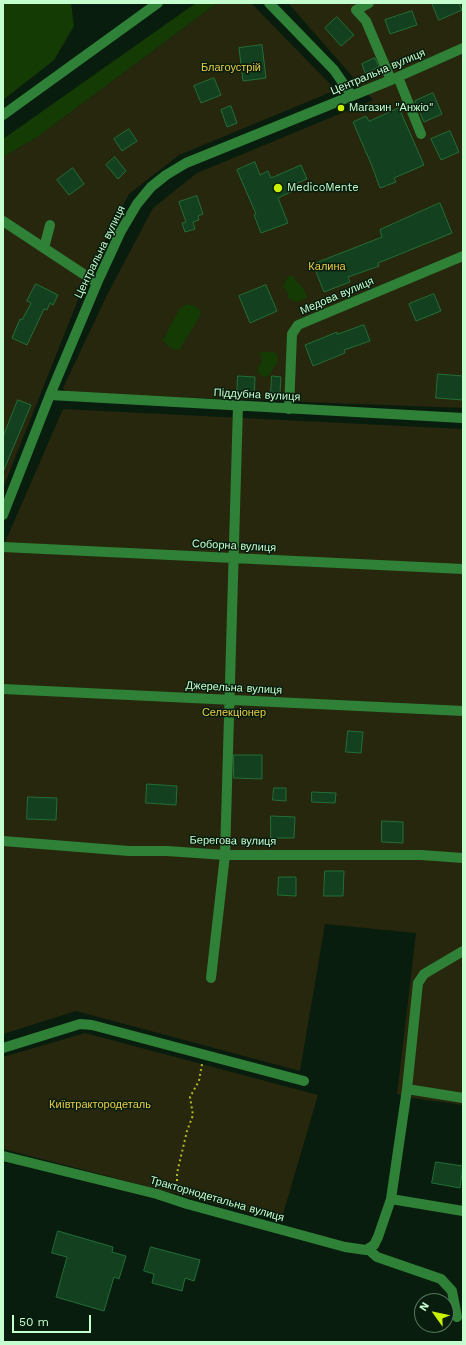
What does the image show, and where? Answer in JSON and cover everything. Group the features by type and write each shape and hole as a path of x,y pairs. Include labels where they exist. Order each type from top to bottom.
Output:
{"street":[{"path":"3,115 158,3"},
{"path":"269,3 334,70 352,96"},
{"path":"369,3 356,10 366,21 421,134"},
{"name":"Центральна вулиця","path":"3,515 97,283 121,231 137,204 151,187 166,175 186,163 352,96 463,48"},
{"path":"3,221 97,283"},
{"path":"44,248 50,225"},
{"name":"Медова вулиця","path":"288,408 292,334 298,325 463,256"},
{"name":"Піддубна вулиця","path":"50,396 463,418"},
{"path":"211,978 225,855 238,406"},
{"name":"Соборна вулиця","path":"3,547 463,569"},
{"name":"Джерельна вулиця","path":"3,689 463,711"},
{"name":"Берегова вулиця","path":"3,841 128,851 167,851 225,855 413,855 463,858"},
{"path":"457,1317 452,1291 441,1279 377,1257 368,1249 374,1245 378,1237 391,1199 407,1089 418,983 424,974 463,951"},
{"path":"3,1048 80,1024 92,1025 304,1081"},
{"path":"407,1089 463,1098"},
{"name":"Тракторнодетальна вулиця","path":"3,1156 157,1194 345,1247 368,1249"},
{"path":"391,1199 463,1211"}],"path":[{"path":"177,1200 177,1173 187,1131 193,1115 190,1097 198,1081 204,1055"}],"green space":[{"name":"Благоустрій","path":"217,3 251,3 336,90 179,155 129,194 90,270 3,488 3,157 36,138"},
{"name":"Калина","path":"288,3 463,3 463,408 67,393 63,388 107,295 153,208 197,173 373,100"},
{"name":"Селекціонер","path":"63,409 463,429 463,1105 406,1097 397,1094 416,933 325,924 300,1071 76,1011 3,1034 3,547"},
{"name":"Київтрактородеталь","path":"85,1033 318,1095 281,1221 3,1149 3,1057"}],"shaded area":[{"path":"3,3 71,3 74,26 54,60 3,100"},
{"path":"196,3 217,3 36,138 3,157 3,139"},
{"path":"288,276 293,276 304,288 307,297 305,299 297,302 288,298 287,291 283,287"},
{"path":"188,304 195,306 200,310 200,316 179,350 171,348 163,340 180,308"},
{"path":"260,352 273,352 277,354 278,363 267,377 262,376 257,370 262,361"}],"building":[{"path":"432,3 459,3 462,10 439,20"},
{"path":"412,11 417,25 390,34 385,20"},
{"path":"337,17 354,35 341,46 325,28"},
{"path":"262,45 266,78 243,81 239,48"},
{"path":"375,58 379,67 365,73 362,64"},
{"path":"214,78 221,95 201,103 194,86"},
{"path":"433,93 442,114 424,122 415,101"},
{"path":"231,106 237,123 227,127 221,110"},
{"path":"399,108 424,165 394,178 396,182 380,188 353,122 366,116 369,121"},
{"path":"129,129 137,141 122,151 114,139"},
{"path":"450,131 459,152 441,160 431,139"},
{"path":"115,157 126,171 118,179 106,165"},
{"path":"255,162 260,175 268,171 271,178 301,165 307,179 295,184 297,189 278,198 288,223 261,233 254,215 256,214 237,170"},
{"path":"73,168 84,184 69,195 57,180"},
{"path":"197,196 203,214 198,216 199,220 193,222 195,229 185,232 182,223 186,222 179,202"},
{"path":"440,203 452,233 378,263 379,266 348,277 350,282 324,292 313,264 382,237 380,230"},
{"path":"36,284 58,295 53,305 50,303 47,310 44,309 27,345 12,338 20,319 22,320 31,303 27,301"},
{"path":"266,285 277,311 250,323 239,296"},
{"path":"434,294 441,311 416,321 409,304"},
{"path":"364,325 370,341 344,350 345,353 313,366 305,345 337,332 337,334"},
{"path":"438,374 463,376 463,400 436,398"},
{"path":"238,376 255,377 254,399 237,397"},
{"path":"272,376 281,377 280,393 271,392"},
{"path":"18,400 31,405 3,472 3,437"},
{"path":"348,731 363,732 361,753 346,752"},
{"path":"234,755 262,755 262,779 234,778"},
{"path":"147,784 177,786 176,805 146,803"},
{"path":"274,788 286,788 286,801 273,800"},
{"path":"312,792 336,793 335,803 312,802"},
{"path":"28,797 57,798 56,820 27,819"},
{"path":"271,816 295,817 294,838 271,838"},
{"path":"382,821 403,822 403,843 382,842"},
{"path":"325,871 344,871 343,896 324,896"},
{"path":"279,877 296,877 296,896 278,895"},
{"path":"436,1162 463,1166 460,1188 432,1183"},
{"path":"58,1231 113,1247 112,1252 126,1256 119,1279 114,1277 104,1311 56,1297 67,1257 52,1253"},
{"path":"151,1247 200,1260 194,1281 185,1278 182,1291 152,1283 154,1274 144,1271"}],"place":[{"name":"Магазин \"Анжіо\"","path":"341,108"},
{"name":"MedicoMente","path":"278,188"}]}
